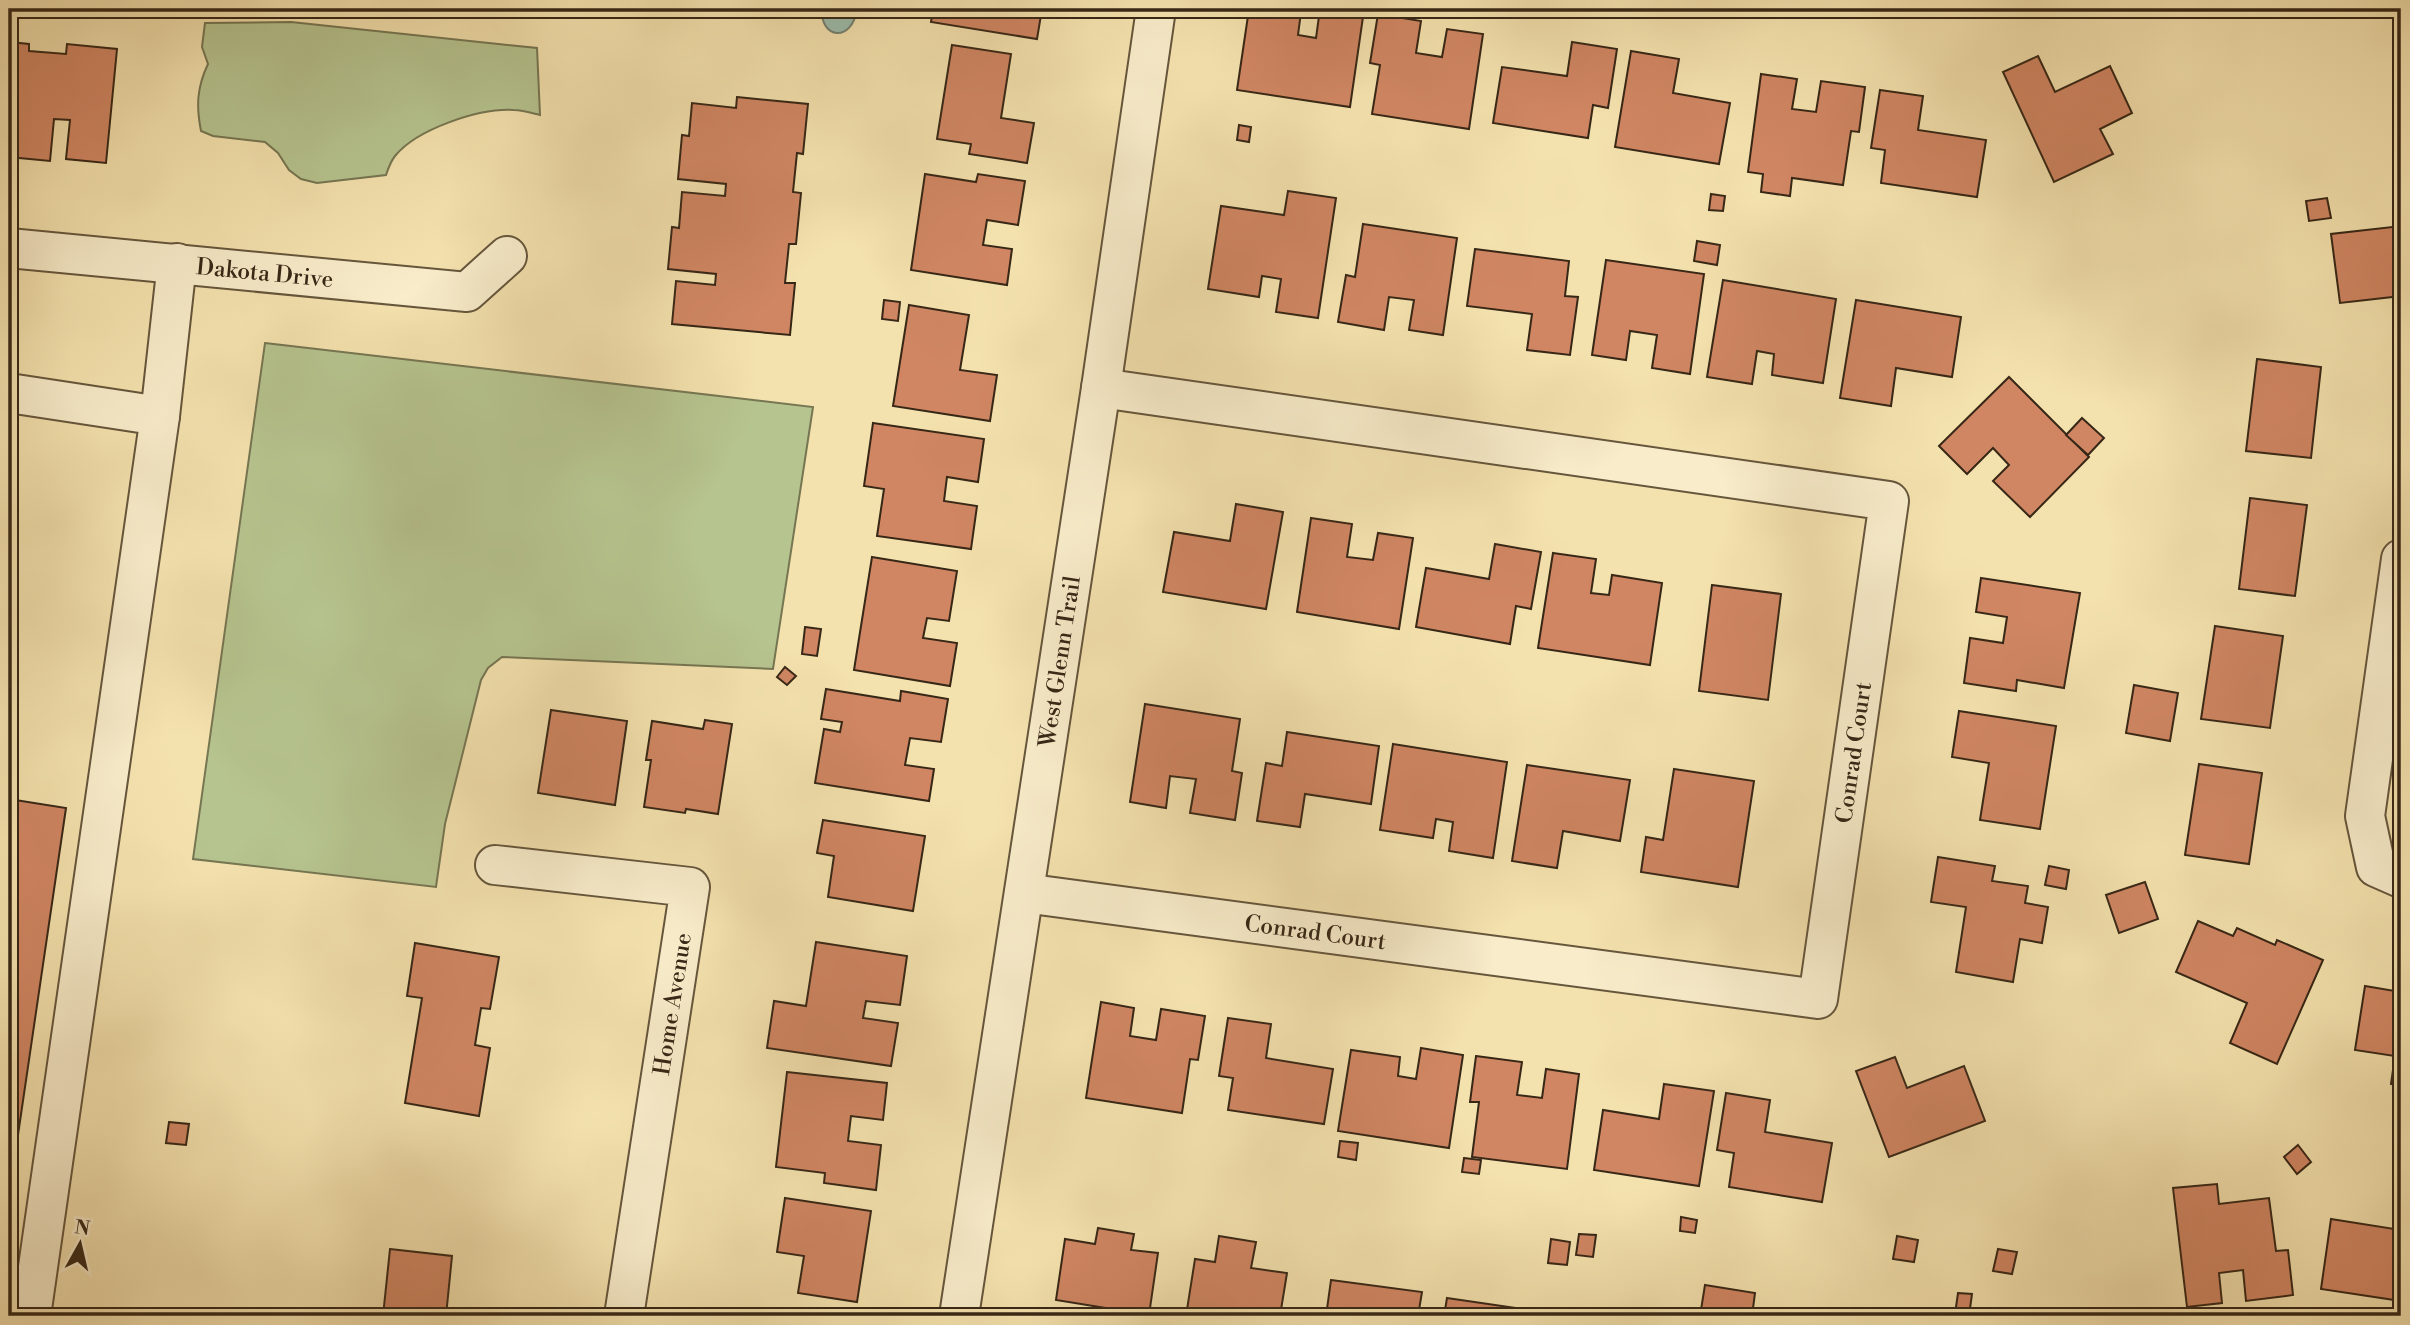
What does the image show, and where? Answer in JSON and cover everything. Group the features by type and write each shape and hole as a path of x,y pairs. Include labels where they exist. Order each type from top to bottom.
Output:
{"street":[{"name":"West Glenn Trail","path":"959,1316 1101,388 1156,9"},
{"name":"Dakota Drive","path":"9,248 467,292 507,256"},
{"path":"31,1316 160,416 177,263"},
{"name":"Conrad Court","path":"1024,893 1818,999 1889,500 1101,388"},
{"path":"9,393 160,416"},
{"path":"2401,559 2365,816 2376,867 2401,878"},
{"name":"Home Avenue","path":"495,865 690,887 624,1316"}],"green space":[{"path":"291,22 537,48 540,115 520,110 500,110 450,122 405,146 394,158 386,175 317,183 301,179 289,170 278,153 265,142 213,136 201,131 198,113 200,89 208,64 202,47 205,23"},
{"path":"265,343 813,407 773,669 502,657 488,668 481,680 445,824 436,887 193,859"}],"shaded area":[{"path":"822,9 857,9 849,28 837,33 826,26"}],"building":[{"path":"933,9 1042,9 1037,39 931,22"},
{"path":"1249,9 1301,12 1298,35 1316,38 1320,9 1364,10 1350,107 1237,90"},
{"path":"1378,14 1421,21 1416,53 1442,57 1447,29 1483,34 1469,129 1372,114 1380,65 1370,63"},
{"path":"9,42 29,44 29,51 66,54 67,44 117,49 106,163 66,159 70,120 54,119 50,161 9,157"},
{"path":"1572,42 1617,49 1608,108 1593,105 1588,138 1493,123 1502,67 1567,76"},
{"path":"952,45 1011,54 1001,118 1034,123 1027,163 969,154 971,144 937,139"},
{"path":"1631,51 1679,59 1673,93 1730,103 1719,164 1615,147"},
{"path":"2038,56 2055,92 2110,66 2132,113 2100,129 2113,154 2054,182 2003,72"},
{"path":"1761,74 1797,79 1792,109 1816,112 1821,81 1865,87 1859,132 1851,131 1843,185 1792,178 1790,196 1761,192 1763,174 1748,172"},
{"path":"1880,90 1923,96 1918,130 1986,140 1977,197 1881,183 1885,150 1871,148"},
{"path":"737,97 808,104 803,154 797,153 793,192 801,193 796,244 789,244 785,283 795,283 790,335 672,324 676,281 715,285 716,274 668,269 672,227 679,228 682,192 725,196 726,184 678,179 682,135 689,136 692,103 736,108"},
{"path":"1239,125 1251,127 1249,142 1237,140"},
{"path":"925,174 976,182 978,174 1025,181 1018,225 987,220 983,245 1012,249 1007,285 911,270"},
{"path":"1288,191 1336,198 1318,318 1276,312 1281,279 1262,276 1259,297 1208,289 1221,206 1284,215"},
{"path":"1711,194 1725,196 1723,211 1709,210"},
{"path":"2327,198 2331,218 2309,221 2306,201"},
{"path":"1363,224 1457,238 1443,335 1409,330 1414,300 1389,297 1384,330 1338,322 1346,275 1355,277"},
{"path":"2401,226 2401,296 2340,303 2331,234"},
{"path":"1697,241 1720,245 1717,265 1694,261"},
{"path":"1475,249 1569,261 1565,296 1578,297 1570,355 1527,350 1532,314 1467,306"},
{"path":"1606,260 1704,274 1690,374 1652,368 1657,335 1630,331 1626,360 1592,355"},
{"path":"1723,280 1836,299 1823,383 1772,375 1774,354 1757,351 1752,384 1707,377"},
{"path":"884,300 900,302 898,321 882,319"},
{"path":"1856,300 1961,317 1952,377 1896,368 1891,406 1840,398"},
{"path":"909,305 969,315 960,370 997,375 990,421 893,406"},
{"path":"2257,359 2321,367 2311,458 2246,451"},
{"path":"2009,377 2089,457 2030,517 1993,481 2009,465 1993,448 1967,474 1939,446"},
{"path":"2082,418 2104,438 2088,455 2066,435"},
{"path":"873,423 984,439 978,482 947,477 944,501 977,506 971,549 877,536 884,489 864,486"},
{"path":"2250,498 2307,505 2295,596 2239,589"},
{"path":"1236,504 1283,512 1266,609 1163,592 1174,532 1230,541"},
{"path":"1311,518 1352,524 1347,557 1373,560 1378,533 1413,538 1399,629 1297,612"},
{"path":"1495,544 1541,552 1531,609 1516,606 1510,644 1416,627 1426,568 1489,579"},
{"path":"1553,553 1596,559 1591,593 1609,595 1612,575 1662,583 1650,665 1538,648"},
{"path":"872,557 957,571 949,621 927,618 923,638 957,643 950,686 854,670"},
{"path":"1981,578 2080,593 2064,688 2017,680 2016,691 1964,683 1970,638 2003,643 2007,617 1976,612"},
{"path":"1712,585 1781,594 1768,700 1699,691"},
{"path":"2215,626 2283,636 2270,728 2201,719"},
{"path":"805,627 821,629 817,656 802,654"},
{"path":"785,667 796,676 787,685 777,677"},
{"path":"2134,685 2178,693 2170,741 2126,733"},
{"path":"826,689 900,701 901,691 948,699 941,742 910,738 905,765 934,769 929,801 815,783 824,729 840,732 842,722 821,719"},
{"path":"1145,704 1240,719 1232,771 1242,773 1235,820 1190,813 1196,779 1170,776 1166,808 1130,802"},
{"path":"551,710 627,721 615,805 538,793"},
{"path":"1959,711 2056,726 2040,829 1980,820 1989,763 1952,757"},
{"path":"705,720 732,724 718,814 686,809 685,813 644,807 651,760 646,760 652,721 703,729"},
{"path":"1287,732 1379,746 1371,804 1305,794 1300,827 1257,821 1266,763 1282,766"},
{"path":"1393,744 1507,762 1493,858 1449,851 1453,822 1436,819 1433,838 1380,830"},
{"path":"2199,764 2262,773 2249,864 2185,855"},
{"path":"1527,765 1630,780 1620,841 1563,831 1557,868 1512,861"},
{"path":"1674,769 1754,781 1738,887 1641,872 1646,837 1663,840"},
{"path":"9,799 66,808 9,1196"},
{"path":"823,820 925,836 913,911 828,897 834,856 817,853"},
{"path":"1938,857 1995,866 1992,881 2028,886 2025,903 2048,907 2042,943 2020,939 2013,982 1956,972 1966,907 1931,902"},
{"path":"2049,866 2069,870 2066,889 2045,885"},
{"path":"2145,882 2158,919 2119,933 2106,895"},
{"path":"2198,921 2233,936 2237,928 2275,945 2277,940 2323,960 2277,1064 2230,1043 2247,1003 2176,972"},
{"path":"816,942 907,956 900,1005 866,1001 863,1018 898,1023 891,1066 767,1048 774,1001 806,1006"},
{"path":"415,943 499,957 490,1009 481,1008 475,1045 490,1048 479,1116 405,1103 422,998 407,996"},
{"path":"2365,986 2401,992 2401,1086 2391,1084 2395,1056 2355,1050"},
{"path":"1101,1002 1134,1008 1130,1036 1156,1040 1161,1009 1205,1016 1198,1060 1190,1059 1182,1113 1086,1098"},
{"path":"1228,1018 1271,1024 1266,1058 1333,1069 1324,1124 1228,1110 1233,1078 1219,1076"},
{"path":"1421,1048 1463,1055 1449,1148 1338,1131 1351,1050 1400,1057 1398,1076 1416,1079"},
{"path":"1476,1056 1522,1062 1517,1095 1542,1098 1546,1069 1579,1074 1567,1169 1472,1157 1479,1102 1470,1102"},
{"path":"1895,1057 1907,1088 1964,1066 1985,1121 1889,1157 1856,1071"},
{"path":"787,1072 887,1083 883,1120 851,1116 848,1141 881,1145 876,1190 824,1183 825,1173 776,1167"},
{"path":"1664,1084 1714,1091 1699,1186 1594,1170 1603,1110 1659,1119"},
{"path":"1726,1093 1770,1100 1765,1132 1832,1143 1822,1202 1729,1187 1734,1153 1717,1150"},
{"path":"169,1122 189,1124 186,1145 166,1143"},
{"path":"1340,1141 1358,1143 1356,1160 1338,1157"},
{"path":"2298,1145 2311,1162 2297,1174 2284,1157"},
{"path":"1464,1158 1481,1160 1479,1174 1462,1172"},
{"path":"2217,1184 2219,1204 2269,1198 2276,1251 2288,1250 2293,1295 2246,1301 2243,1270 2219,1273 2222,1303 2187,1307 2173,1188"},
{"path":"785,1198 871,1211 857,1302 798,1293 804,1256 777,1252"},
{"path":"1681,1217 1697,1220 1695,1233 1680,1231"},
{"path":"2331,1219 2401,1230 2401,1301 2321,1289"},
{"path":"1098,1228 1134,1234 1131,1250 1158,1253 1149,1315 1056,1300 1065,1239 1095,1244"},
{"path":"1579,1234 1596,1235 1593,1257 1576,1255"},
{"path":"1219,1236 1256,1242 1251,1268 1287,1273 1280,1316 1186,1316 1195,1259 1215,1262"},
{"path":"1897,1236 1918,1240 1914,1262 1893,1259"},
{"path":"1551,1239 1570,1242 1567,1265 1548,1263"},
{"path":"390,1249 452,1256 446,1316 383,1316"},
{"path":"1998,1249 2017,1252 2012,1274 1993,1271"},
{"path":"1331,1280 1422,1292 1418,1316 1326,1316"},
{"path":"1705,1285 1755,1293 1752,1316 1700,1316"},
{"path":"1958,1293 1972,1294 1969,1316 1955,1314"},
{"path":"1447,1298 1537,1311 1536,1316 1444,1316"}]}
